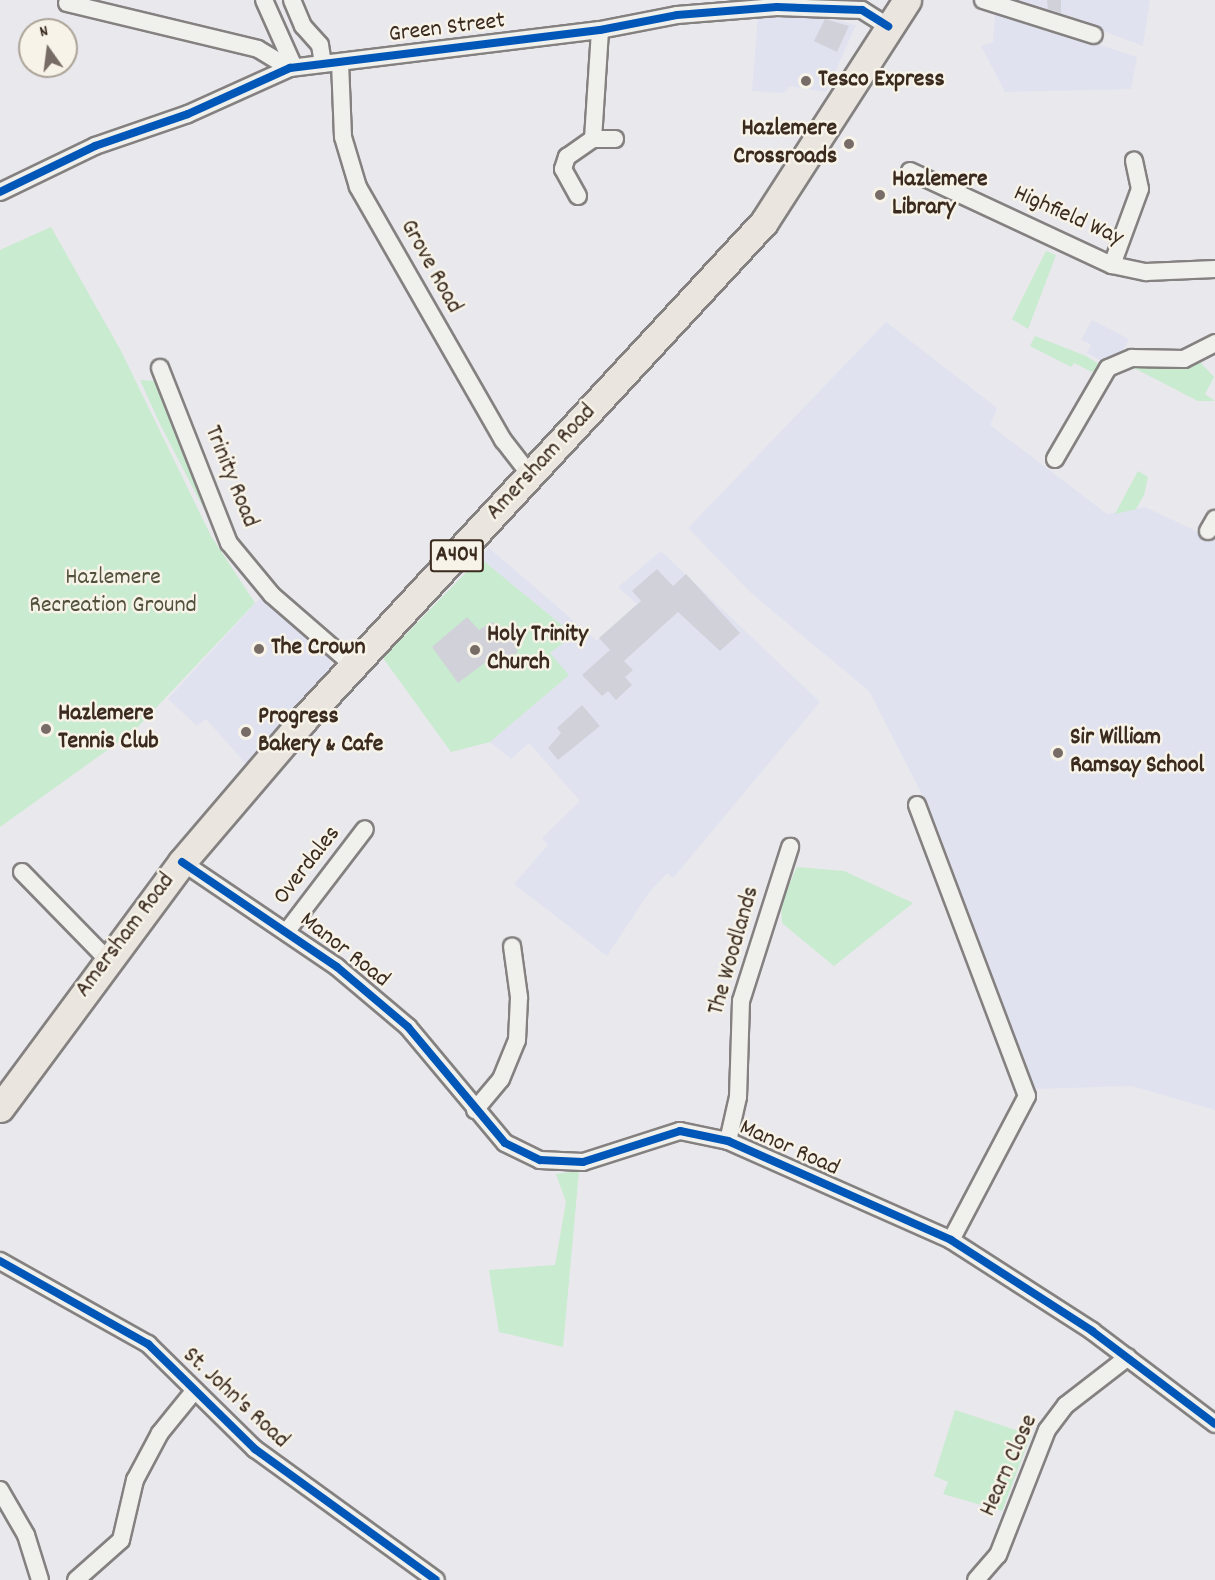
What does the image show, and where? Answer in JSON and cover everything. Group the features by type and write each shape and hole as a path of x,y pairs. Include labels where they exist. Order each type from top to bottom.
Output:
{"main road":[{"name":"Amersham Road","path":"0,1108 182,862 354,666 764,222 888,26 907,0"}],"street":[{"path":"264,0 292,68"},
{"name":"Grove Road","path":"292,0 303,26 332,63 343,137 358,187 503,440 531,476"},
{"path":"983,0 1094,35"},
{"path":"73,2 258,49 292,68"},
{"name":"Green Street","path":"0,192 95,146 188,114 292,68 600,30 677,15 777,7 867,5 888,26"},
{"path":"593,139 600,30"},
{"path":"578,196 563,169 567,157 593,139 615,139"},
{"path":"1112,265 1140,189 1134,161"},
{"name":"Highfield Way","path":"910,171 1112,265 1146,272 1215,269"},
{"path":"1054,459 1108,368 1132,358 1184,359 1215,343"},
{"name":"Trinity Road","path":"160,368 229,543 272,595 354,666"},
{"path":"917,805 1027,1096 951,1240"},
{"name":"Overdales","path":"287,931 365,829"},
{"name":"The Woodlands","path":"728,1141 738,1096 741,1001 790,847"},
{"name":"Manor Road","path":"182,862 287,931 408,1027 505,1143 540,1160 583,1162 680,1131 728,1141 951,1240 1128,1357 1215,1424"},
{"path":"22,872 108,960"},
{"path":"476,1110 501,1079 517,1040 519,997 512,946"},
{"name":"St. John's Road","path":"0,1261 148,1344 255,1449 436,1580"},
{"name":"Hearn Close","path":"976,1580 998,1555 1047,1430 1066,1405 1128,1357"},
{"path":"75,1580 93,1571 121,1540 135,1480 160,1433 195,1390"},
{"path":"0,1490 26,1535 40,1580"}],"shaded area":[{"path":"1000,0 1150,0 1143,46 1085,24 1067,24"},
{"path":"995,11 1137,57 1131,89 1005,92 981,46 993,42"},
{"path":"758,14 815,15 856,25 826,92 790,86 784,93 752,91"},
{"path":"1092,320 1129,339 1123,351 1103,362 1087,353 1091,345 1081,340"},
{"name":"Sir William Ramsay School","path":"886,322 997,408 990,425 1107,514 1145,507 1215,540 1215,1110 1132,1086 1034,1089 932,814 869,691 751,593 688,528"},
{"path":"489,548 597,641 637,604 618,587 661,551 820,702 673,878 667,873 648,894 607,956 514,884 548,845 542,838 580,801 529,743 511,759 490,742 569,675 550,653 574,635 480,558"},
{"path":"261,597 331,652 330,681 248,766 206,719 197,726 168,699"}],"green space":[{"name":"Hazlemere Recreation Ground","path":"51,227 121,351 211,536 255,603 134,731 0,827 0,250"},
{"path":"1046,251 1056,255 1028,329 1012,319"},
{"path":"1035,336 1086,356 1102,366 1096,374 1074,363 1071,367 1030,346"},
{"path":"1200,362 1214,377 1205,394 1215,401 1198,401 1134,368"},
{"path":"140,380 155,381 224,548 160,424"},
{"path":"1138,471 1148,477 1144,495 1136,509 1115,514"},
{"path":"480,558 574,635 550,653 569,675 490,742 451,752 383,658"},
{"path":"797,867 844,871 913,903 834,966 782,923 781,903"},
{"path":"579,1171 563,1347 499,1332 489,1270 555,1265 566,1202 556,1174"},
{"path":"955,1410 1031,1435 1002,1511 943,1494 948,1482 934,1476"}],"building":[{"path":"1047,0 1061,0 1061,13 1048,9"},
{"path":"825,19 849,26 837,52 814,41"},
{"path":"657,569 673,586 686,574 740,633 720,651 678,612 624,661 633,670 625,677 632,685 616,700 608,691 602,696 582,675 610,650 599,638 641,601 632,591"},
{"name":"Holy Trinity Church","path":"467,617 479,630 492,622 508,630 518,652 505,660 491,658 458,683 432,647"},
{"path":"582,705 600,726 558,760 548,748 561,733 557,728"}],"cycle path":[{"path":"0,192 95,146 188,114 290,68 600,30 677,15 777,7 862,10 888,26"},
{"path":"182,862 337,967 408,1027 505,1143 540,1160 583,1162 680,1131 728,1141 951,1240 1092,1331 1215,1424"},
{"path":"0,1261 148,1344 255,1449 436,1580"}],"place":[{"name":"Tesco Express","path":"806,81"},
{"name":"Hazlemere Crossroads","path":"849,144"},
{"name":"Hazlemere Library","path":"880,195"},
{"name":"The Crown","path":"259,649"},
{"name":"Holy Trinity Church","path":"475,650"},
{"name":"Hazlemere Tennis Club","path":"46,729"},
{"name":"Progress Bakery & Cafe","path":"246,732"},
{"name":"Sir William Ramsay School","path":"1058,753"}]}
